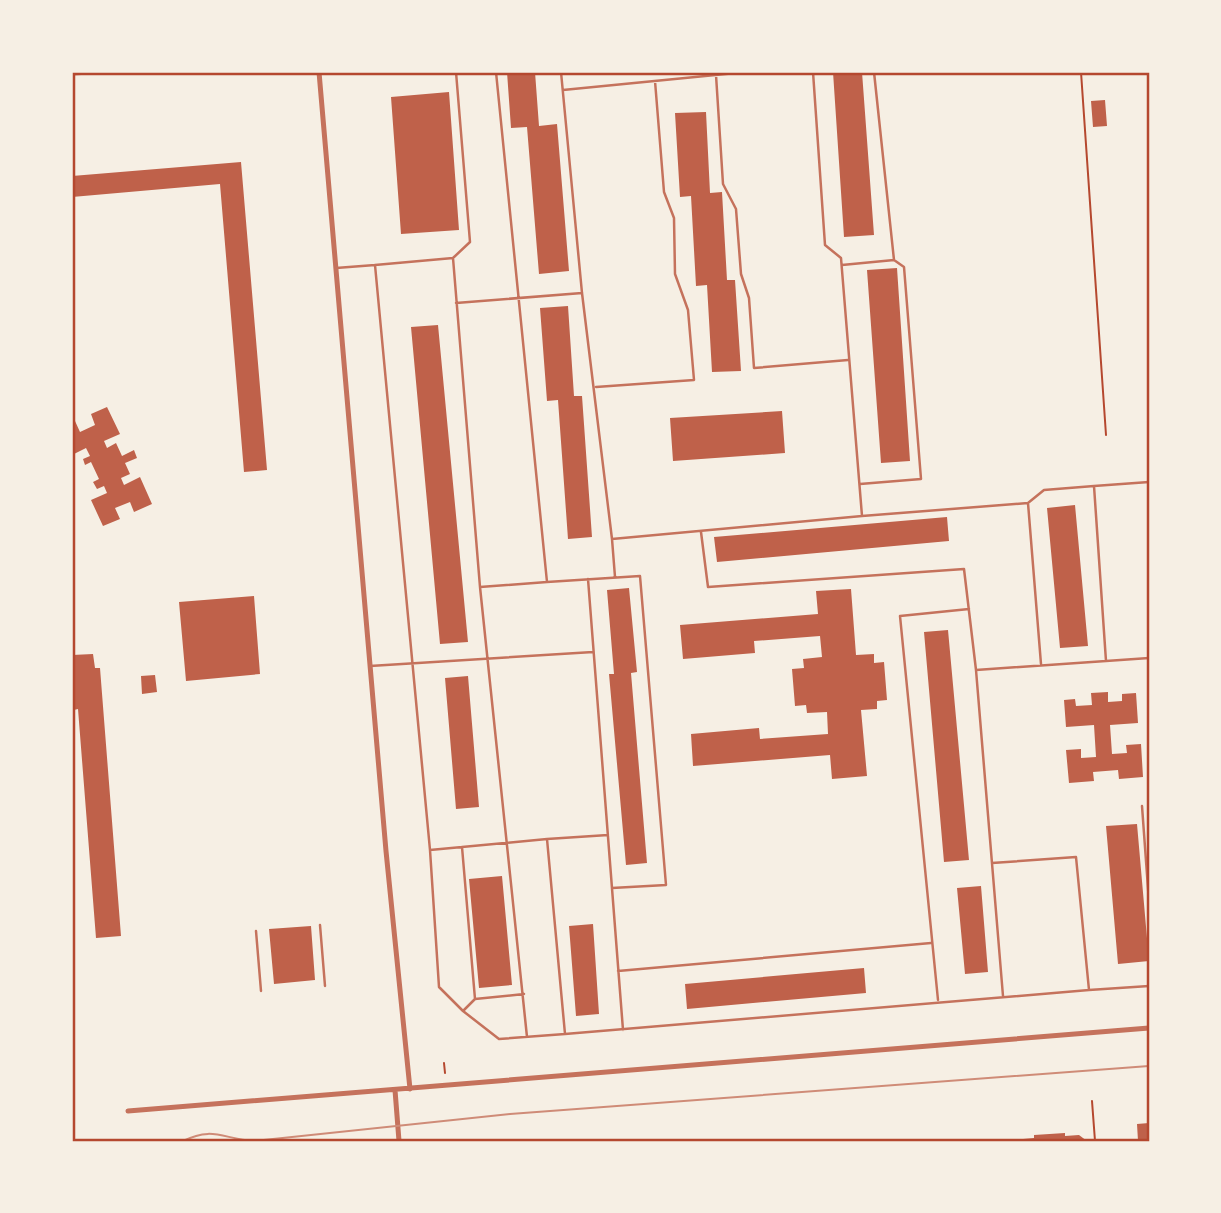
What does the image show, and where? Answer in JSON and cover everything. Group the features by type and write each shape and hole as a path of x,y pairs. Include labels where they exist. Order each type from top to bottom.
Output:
{"street":[{"path":"72,73 90,72"},
{"path":"319,72 370,667 410,1089"},
{"path":"128,1111 1149,1028"},
{"path":"395,1090 399,1141"}],"lane":[{"path":"336,268 453,258 470,242 456,72"},
{"path":"496,72 547,582"},
{"path":"561,72 582,293 595,387 615,578"},
{"path":"563,90 746,72"},
{"path":"813,72 825,244 841,258 842,265 862,516"},
{"path":"874,72 894,260"},
{"path":"716,75 723,184 736,209 741,274 749,298 754,368 849,360"},
{"path":"595,387 694,380 688,310 675,274 674,218 664,192 655,81"},
{"path":"453,258 480,587 527,1037"},
{"path":"842,265 894,260 904,267 921,480 860,484"},
{"path":"374,265 430,850 439,987 463,1011 499,1040 938,1001 1149,986"},
{"path":"456,303 582,293"},
{"path":"611,539 1028,503 1045,490 1149,482"},
{"path":"1094,486 1106,661"},
{"path":"1028,503 1042,665"},
{"path":"701,532 708,587 964,569 1003,996"},
{"path":"480,587 640,576 666,885 612,888"},
{"path":"588,579 623,1030"},
{"path":"938,1001 900,616 969,610"},
{"path":"370,667 487,657 593,652"},
{"path":"975,670 1149,658"},
{"path":"1142,806 1147,839 1149,902"},
{"path":"430,850 608,835"},
{"path":"547,839 565,1034"},
{"path":"462,847 475,999"},
{"path":"992,863 1076,857 1089,989"},
{"path":"320,925 325,986"},
{"path":"256,931 261,991"},
{"path":"618,971 931,943"},
{"path":"463,1011 475,999 524,994"}],"path":[{"path":"1081,72 1106,435"},
{"path":"444,1063 445,1073"},
{"path":"1092,1101 1095,1141"}],"building":[{"path":"507,72 535,72 539,126 557,124 569,271 539,274 527,127 511,128"},
{"path":"833,72 862,72 874,235 844,237"},
{"path":"449,92 459,230 401,234 391,97"},
{"path":"1105,100 1107,126 1093,127 1091,101"},
{"path":"706,112 710,193 722,192 727,280 735,280 741,371 712,372 707,285 696,286 691,196 680,197 675,113"},
{"path":"241,162 267,470 244,472 220,184 72,197 72,176"},
{"path":"897,268 910,461 881,463 867,270"},
{"path":"568,306 574,396 582,396 592,537 568,539 558,400 547,401 540,308"},
{"path":"438,325 468,642 440,644 411,327"},
{"path":"107,407 120,434 104,441 107,448 116,443 122,456 134,450 137,458 125,463 130,474 121,478 124,485 140,477 152,504 134,512 130,502 115,508 120,519 103,526 91,500 107,493 104,486 97,489 93,482 99,479 91,462 85,465 83,459 90,456 86,448 72,455 72,423 75,421 80,432 95,425 91,414"},
{"path":"782,411 785,453 673,461 670,418"},
{"path":"1075,505 1088,646 1060,648 1047,508"},
{"path":"947,517 949,541 717,562 714,537"},
{"path":"629,588 637,672 631,673 647,863 626,865 609,674 614,674 607,590"},
{"path":"851,589 856,655 874,654 874,663 884,662 887,700 877,701 877,709 861,710 867,776 832,779 830,755 693,766 691,734 759,728 760,739 828,734 827,712 807,713 806,705 795,706 792,669 804,668 803,659 822,657 820,636 754,641 755,653 683,659 680,625 818,614 816,591"},
{"path":"254,596 260,674 186,681 179,602"},
{"path":"948,630 969,860 944,862 924,632"},
{"path":"93,654 95,668 100,668 121,936 96,938 78,709 74,710 72,681 72,655"},
{"path":"155,675 157,692 142,694 141,676"},
{"path":"468,676 479,807 456,809 445,678"},
{"path":"1108,692 1108,702 1122,701 1122,694 1136,693 1138,723 1110,725 1112,754 1127,753 1126,745 1141,744 1143,777 1119,779 1118,770 1093,772 1094,781 1069,783 1066,750 1081,749 1081,758 1096,757 1094,725 1066,727 1064,700 1075,699 1076,706 1092,705 1091,693"},
{"path":"1137,824 1149,961 1118,964 1106,826"},
{"path":"502,876 512,985 479,988 469,879"},
{"path":"981,886 988,972 965,974 957,888"},
{"path":"593,924 599,1014 576,1016 569,926"},
{"path":"311,926 315,980 274,984 269,929"},
{"path":"864,968 866,993 687,1009 685,984"},
{"path":"1149,1123 1149,1141 1138,1141 1137,1124"},
{"path":"1065,1133 1065,1136 1079,1135 1087,1141 1023,1141 1034,1138 1034,1135"}],"tram line":[{"path":"183,1141 202,1134 254,1141 510,1114 1149,1066"}]}
